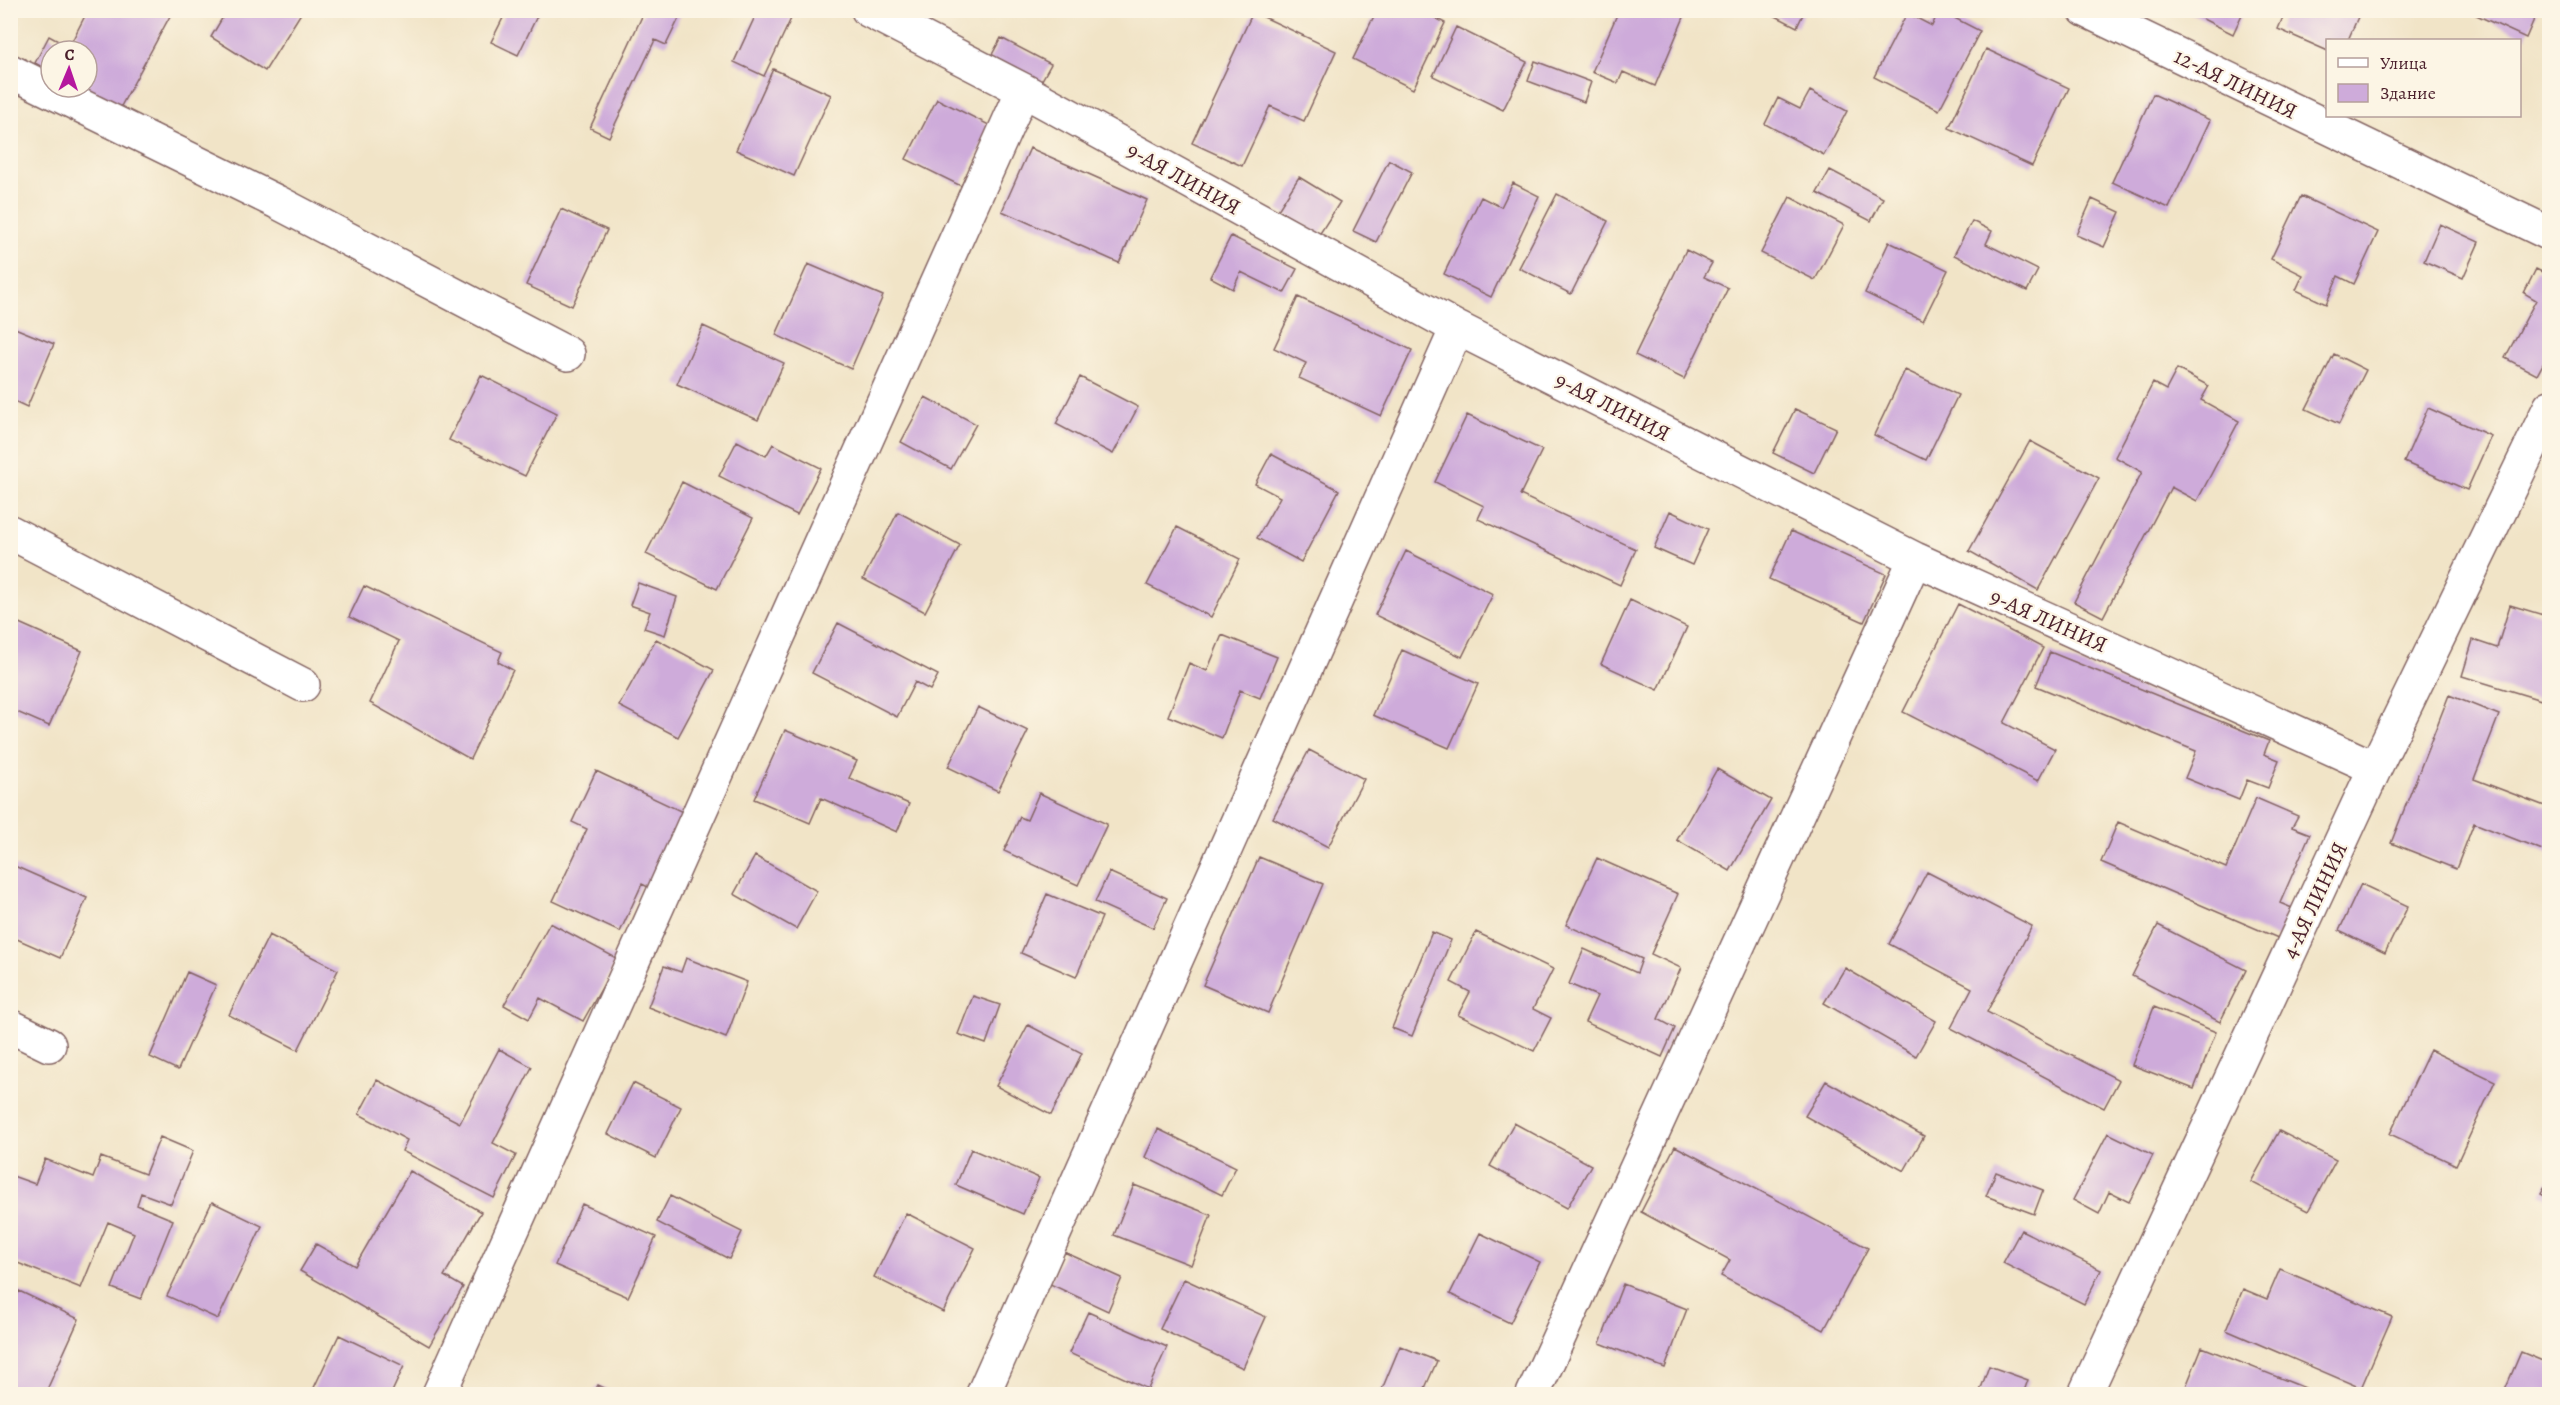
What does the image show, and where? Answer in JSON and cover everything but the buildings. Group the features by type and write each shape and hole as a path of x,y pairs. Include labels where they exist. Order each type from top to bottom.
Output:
{"street":[{"name":"9-АЯ ЛИНИЯ","path":"868,10 1023,90 1458,328 1915,559 2375,768"},
{"name":"12-АЯ ЛИНИЯ","path":"2085,10 2550,234"},
{"path":"10,71 277,202 568,354"},
{"path":"439,1395 1023,90"},
{"path":"983,1395 1458,328"},
{"name":"4-АЯ ЛИНИЯ","path":"2085,1395 2375,768 2550,407"},
{"path":"10,532 303,685"},
{"path":"1533,1395 1915,559"},
{"path":"10,1026 49,1045"}]}
